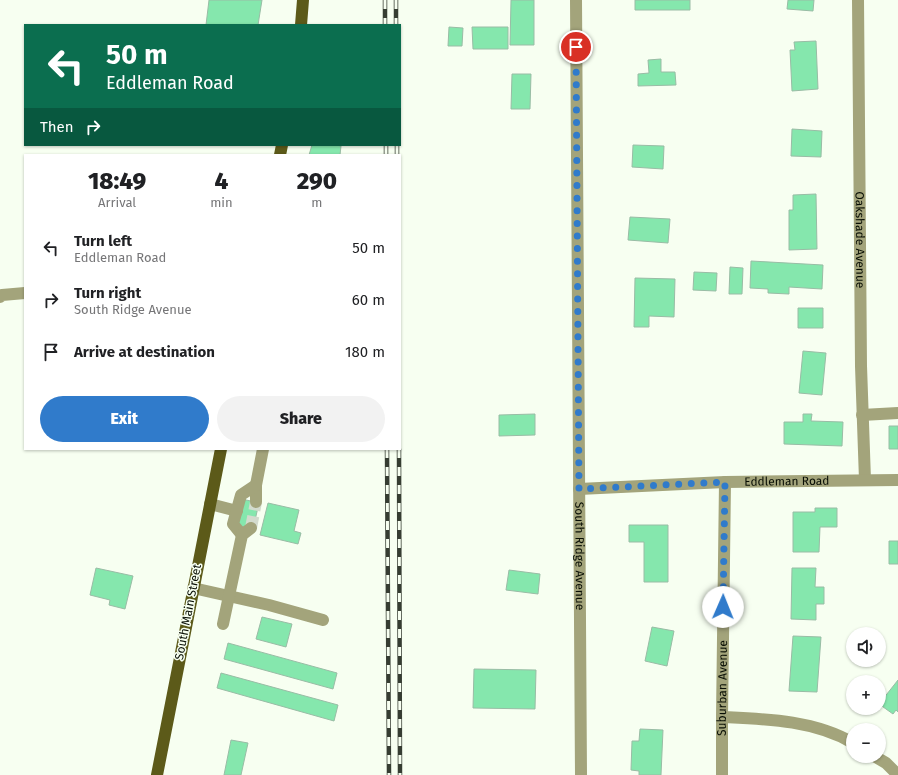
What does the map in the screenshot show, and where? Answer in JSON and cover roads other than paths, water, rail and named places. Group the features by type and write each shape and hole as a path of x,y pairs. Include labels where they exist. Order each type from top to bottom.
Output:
{"main road":[{"path":"301,24 303,0"},
{"name":"South Main Street","path":"156,775 221,450"}],"street":[{"name":"South Ridge Avenue","path":"576,0 581,775"},
{"name":"Oakshade Avenue","path":"858,0 861,350 865,480"},
{"path":"0,297 24,293"},
{"path":"862,414 898,413"},
{"path":"256,502 256,486 263,450"},
{"name":"Eddleman Road","path":"579,489 725,482 898,480"},
{"name":"Suburban Avenue","path":"722,775 725,482"},
{"path":"224,624 246,532 233,524 236,511 241,495 256,486"},
{"path":"210,504 236,511"},
{"path":"193,588 270,605 323,620"},
{"path":"722,717 766,720 810,726 846,740"},
{"path":"884,763 898,775"}],"tunnel":[{"path":"251,528 256,502"}],"railway":[{"path":"385,0 385,24"},
{"path":"396,0 396,24"},
{"path":"386,146 386,154"},
{"path":"397,146 397,154"},
{"path":"387,450 389,775"},
{"path":"399,450 400,775"}]}
